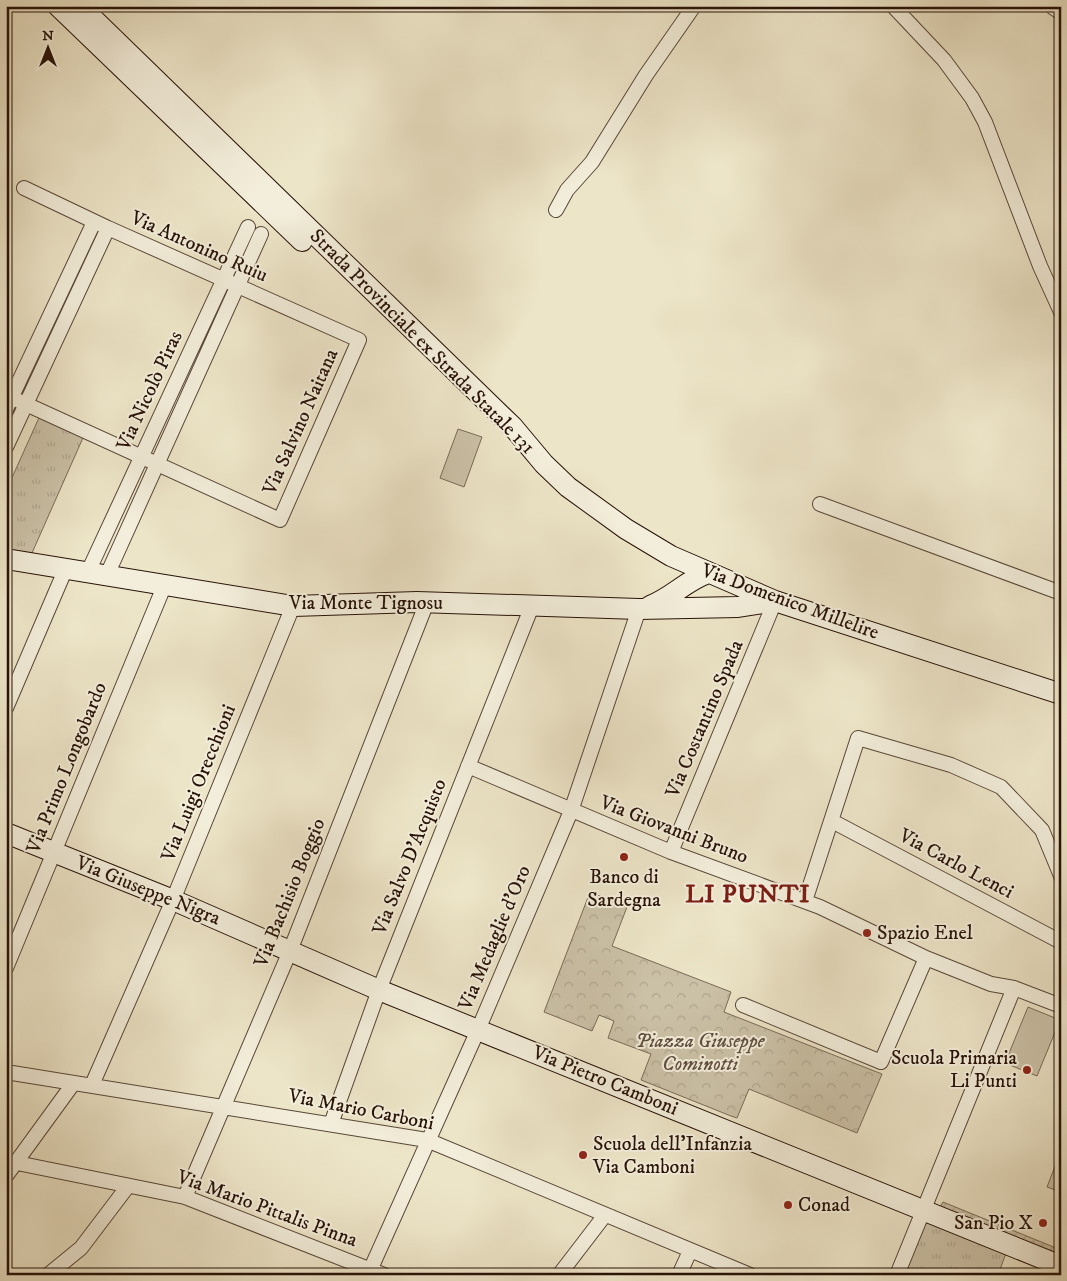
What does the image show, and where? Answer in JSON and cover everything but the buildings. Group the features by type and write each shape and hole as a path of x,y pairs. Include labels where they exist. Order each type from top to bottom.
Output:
{"street":[{"name":"Strada Provinciale ex Strada Statale 131","path":"58,6 505,438 544,464"},
{"name":"Strada Provinciale ex Strada Statale 131","path":"80,6 513,428 544,464"},
{"path":"556,210 567,190 592,162 646,75 694,6"},
{"path":"893,6 944,60 972,98 985,122 1040,266 1061,312"},
{"path":"1051,6 1061,13"},
{"name":"Via Antonino Ruiu","path":"24,188 94,222 359,340"},
{"path":"94,222 9,395 28,400 159,462"},
{"name":"Via Nicolò Piras","path":"98,573 144,454 248,227"},
{"path":"6,447 108,228"},
{"name":"Via Nicolò Piras","path":"98,573 159,462 261,234"},
{"name":"Via Salvino Naitana","path":"159,462 282,517 359,340"},
{"name":"Via Domenico Millelire","path":"544,464 568,487 626,529 662,551 708,573 775,601 1061,694"},
{"path":"820,504 1061,593"},
{"path":"662,551 678,591 698,608 711,597 708,573"},
{"name":"Via Monte Tignosu","path":"6,559 293,606 427,602 640,609 738,607 775,601"},
{"path":"6,708 66,568"},
{"name":"Via Monte Tignosu","path":"640,609 662,601 678,591 690,579 708,573"},
{"name":"Via Primo Longobardo","path":"6,968 165,584"},
{"name":"Via Costantino Spada","path":"671,852 775,601"},
{"name":"Via Bachisio Boggio","path":"185,1197 290,951 427,602"},
{"name":"Via Luigi Orecchioni","path":"92,1085 173,900 293,606"},
{"name":"Via Salvo D'Acquisto","path":"332,1124 379,990 532,606"},
{"name":"Via Medaglie d'Oro","path":"369,1271 478,1030 570,811 640,609"},
{"path":"805,900 858,738 951,765 1001,787 1042,830 1061,876"},
{"name":"Via Giovanni Bruno","path":"468,766 570,811 671,852 805,900 926,958 992,984 1014,988 1061,1006"},
{"name":"Via Carlo Lenci","path":"832,821 1061,942"},
{"name":"Via Giuseppe Nigra","path":"6,833 173,900 290,951"},
{"name":"Via Pietro Camboni","path":"290,951 379,990 1061,1266"},
{"path":"744,1005 881,1062 926,958"},
{"path":"898,1275 1014,988"},
{"name":"Via Mario Carboni","path":"6,1072 427,1140 750,1275"},
{"path":"6,1176 73,1084"},
{"name":"Via Mario Pittalis Pinna","path":"16,1163 185,1197 369,1271 384,1275"},
{"path":"48,1275 81,1248 128,1186"},
{"path":"559,1275 605,1215"},
{"path":"680,1275 690,1251"}],"green space":[{"path":"42,411 86,431 28,562 6,559 6,491"},
{"path":"458,429 482,437 464,487 440,478"},
{"name":"Piazza Giuseppe Cominotti","path":"590,892 627,907 612,946 731,992 724,1012 882,1074 857,1133 749,1089 737,1118 731,1116 641,1080 651,1054 608,1038 614,1021 599,1015 592,1031 544,1012"},
{"path":"1028,1007 1060,1020 1037,1076 1005,1063"},
{"path":"1057,1161 1061,1162 1061,1192 1047,1187"},
{"path":"943,1202 1061,1250 1061,1255 940,1207"},
{"path":"925,1211 1009,1245 998,1275 897,1275"}],"place":[{"name":"Banco di Sardegna","path":"624,857"},
{"name":"Spazio Enel","path":"867,933"},
{"name":"Scuola Primaria Li Punti","path":"1027,1070"},
{"name":"Scuola dell'Infanzia Via Camboni","path":"583,1155"},
{"name":"Conad","path":"788,1205"},
{"name":"San Pio X","path":"1043,1223"}],"district":[{"name":"LI PUNTI","path":"748,894"}]}
